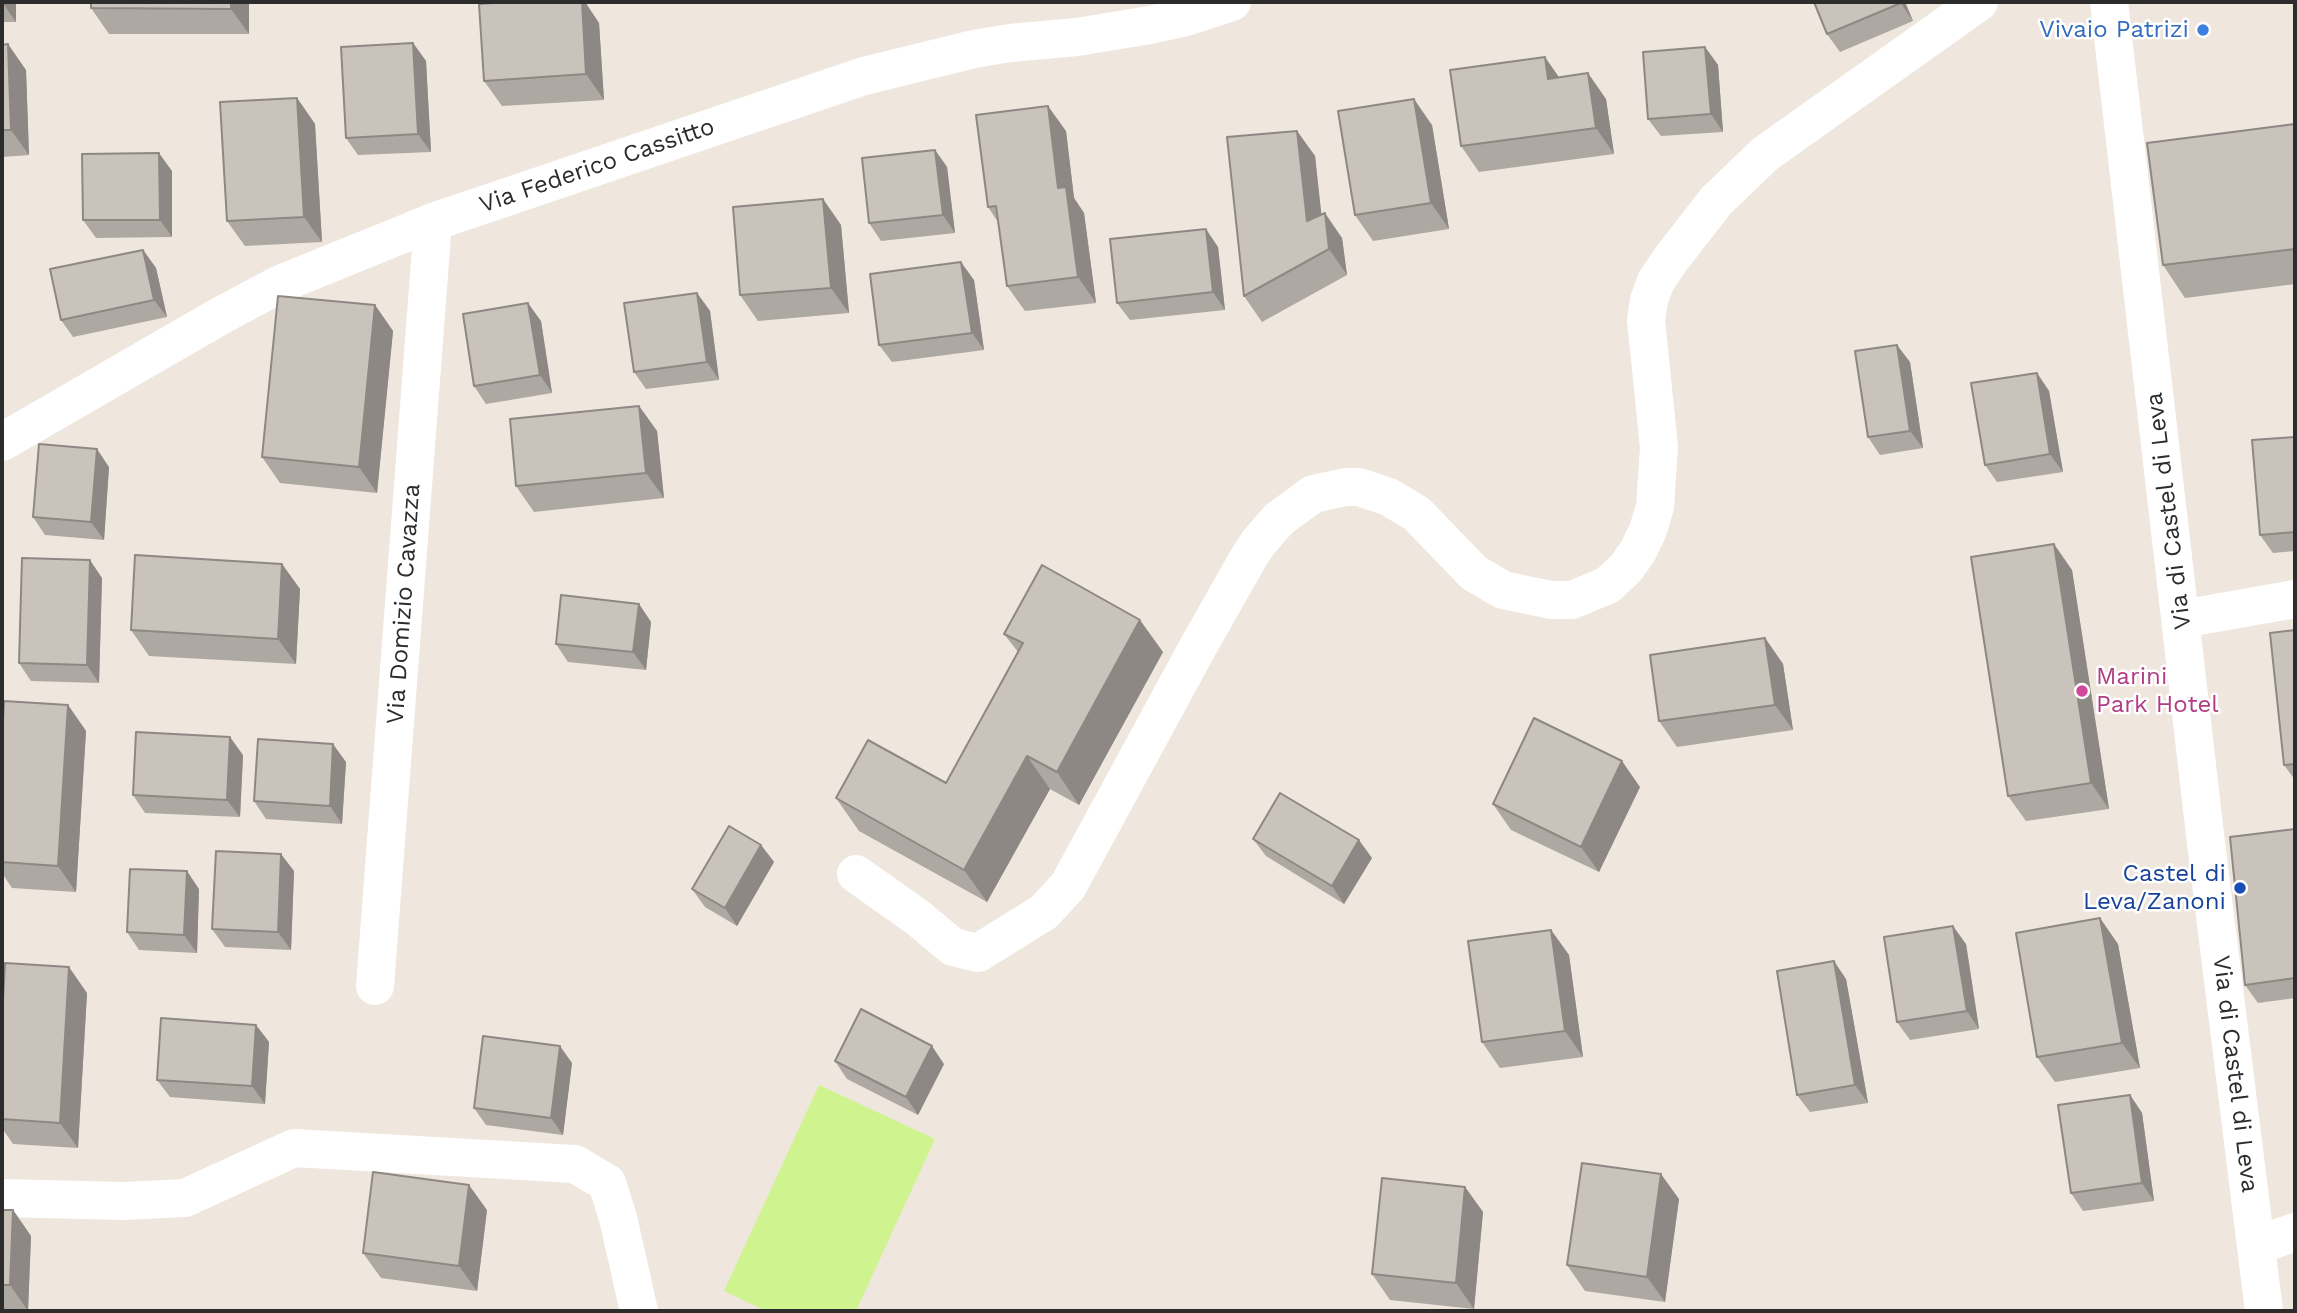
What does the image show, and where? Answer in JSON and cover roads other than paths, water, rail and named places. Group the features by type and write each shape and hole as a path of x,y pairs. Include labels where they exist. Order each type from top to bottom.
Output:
{"street":[{"name":"Via Federico Cassitto","path":"2,442 280,284 433,222 864,76 941,56 1010,43 1077,37 1150,25 1232,2"},
{"path":"856,874 917,917 953,947 978,954 1044,912 1068,886 1258,542 1279,519 1313,494 1359,487 1389,497 1417,514 1474,573 1503,590 1551,600 1572,600 1608,585 1626,568 1638,551 1655,507 1659,447 1646,320 1656,281 1716,201 1765,154 1979,2"},
{"name":"Via di Castel di Leva","path":"2109,2 2206,842 2264,1311"},
{"name":"Via Domizio Cavazza","path":"375,986 433,222"},
{"path":"2182,619 2295,599"},
{"path":"2,1198 124,1201 185,1198 294,1148 575,1164 607,1183 618,1218 639,1311"},
{"path":"2256,1246 2295,1232"}],"place":[{"name":"Vivaio Patrizi","path":"2203,30"},
{"name":"Marini Park Hotel","path":"2082,691"},
{"name":"Castel di Leva/Zanoni","path":"2240,888"}]}
